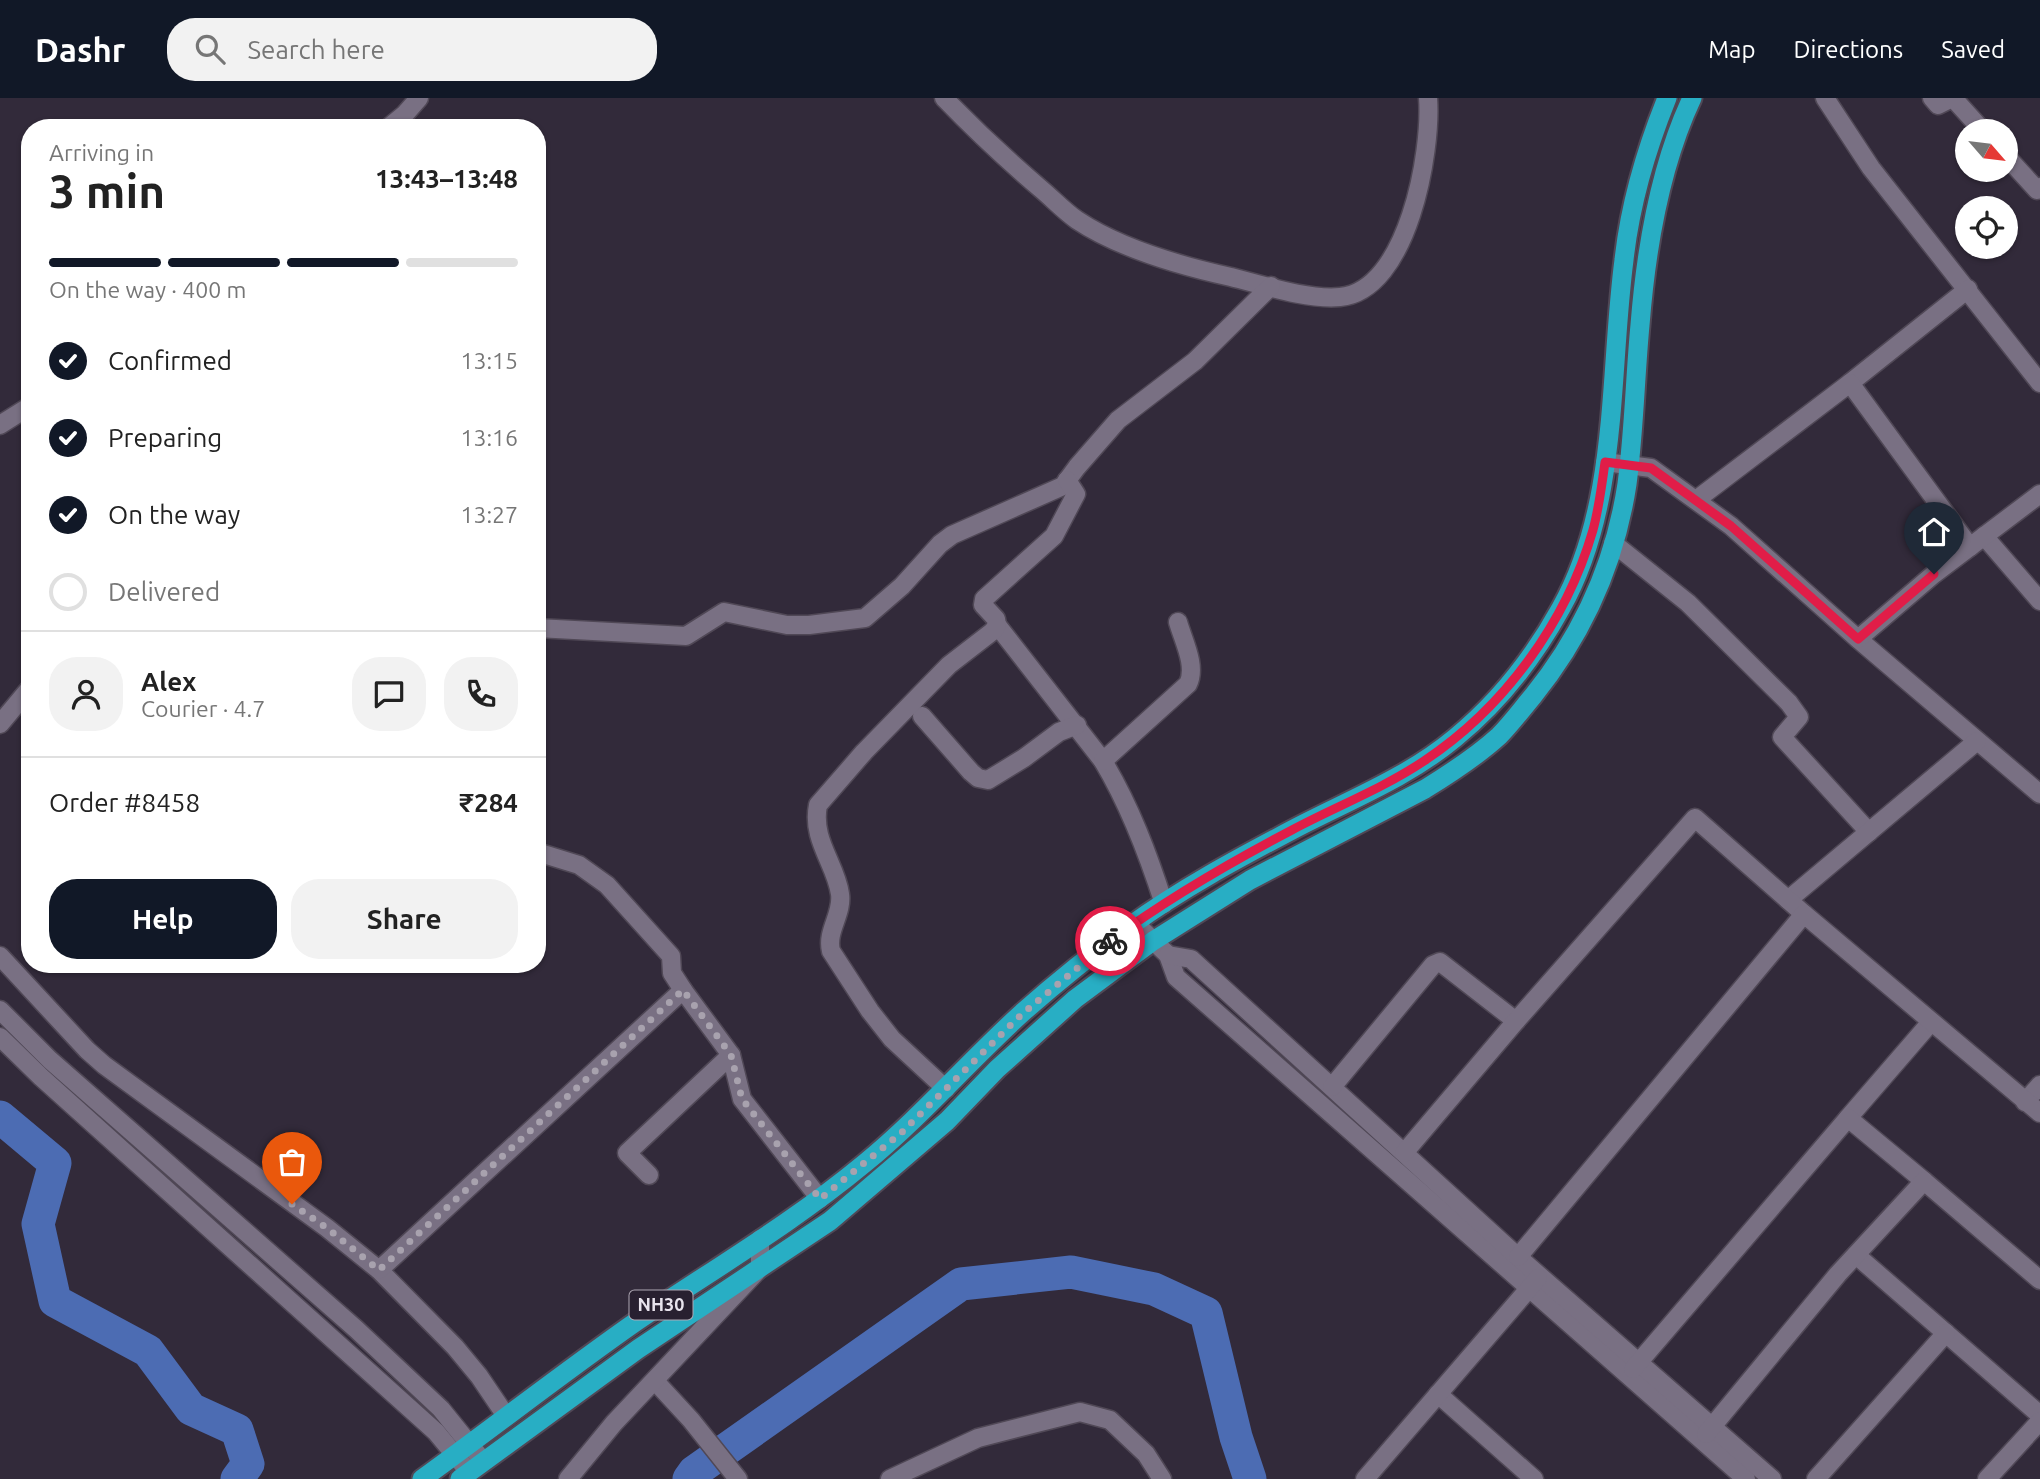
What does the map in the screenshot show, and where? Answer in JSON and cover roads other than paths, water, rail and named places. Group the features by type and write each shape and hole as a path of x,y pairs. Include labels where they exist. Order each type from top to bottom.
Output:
{"highway":[{"name":"NH30","path":"422,1479 568,1370 820,1199 901,1133 1022,1014 1135,923 1292,830 1422,762 1456,738 1487,709 1514,679 1563,606 1580,569 1593,528 1605,462 1624,256 1644,164 1667,98"},
{"name":"NH30","path":"471,1471 638,1349 830,1221 947,1121 997,1069 1065,1007 1153,941 1250,880 1415,795 1453,772 1480,752 1519,713 1550,675 1574,639 1596,596 1613,543 1627,485 1643,285 1650,243 1672,149 1692,98"}],"street":[{"path":"399,119 419,98"},
{"path":"944,98 989,144 1076,219 1109,238 1169,260 1271,286 1342,297 1365,287 1384,272 1397,248 1412,213 1425,161 1428,98"},
{"path":"1825,98 1871,167 2040,383"},
{"path":"1932,98 1938,105 1952,98 1972,119"},
{"path":"2018,169 2037,190 2040,187"},
{"path":"546,628 686,636 724,612 787,625 865,618 892,596 940,544 952,535 1063,486 1118,420 1195,361 1271,286"},
{"path":"1696,500 1968,289"},
{"path":"1850,383 1977,541 2040,601"},
{"path":"0,425 21,412"},
{"path":"1605,462 1651,468 1731,526 1858,639 2040,794"},
{"path":"1067,480 1076,494 1054,536 985,599 983,605 1077,725 1117,784 1147,854 1164,904"},
{"path":"1858,639 1977,541 2040,494"},
{"path":"1613,543 1688,603 1789,703 1799,717 1782,737 1869,832"},
{"path":"1103,761 1188,684 1191,665 1178,622"},
{"path":"946,1089 892,1039 870,1011 831,951 828,941 841,897 821,841 816,813 818,806 864,752 949,665 997,625"},
{"path":"0,724 21,699"},
{"path":"922,716 971,772 978,778 988,780 1059,732 1077,725"},
{"path":"1788,900 1977,741"},
{"path":"1404,1153 1695,818 1804,914 2040,1113"},
{"path":"546,855 579,865 607,885 671,956 672,973 731,1055 742,1099 820,1199"},
{"path":"1518,1257 1804,914"},
{"path":"1135,923 1168,955 1176,977 1634,1367 1707,1433 1742,1473 1772,1479"},
{"path":"1168,955 1191,959 1518,1257 1535,1282"},
{"path":"0,956 104,1065 327,1228 379,1270 455,1347 506,1416"},
{"path":"1332,1087 1433,965 1440,962 1516,1021"},
{"path":"379,1270 683,990"},
{"path":"0,1010 50,1060 356,1329 441,1409 463,1449 471,1471"},
{"path":"1634,1367 1931,1022"},
{"path":"0,1037 41,1077 436,1432 463,1449"},
{"path":"649,1175 627,1153 731,1055"},
{"path":"2025,1101 2040,1085"},
{"path":"1848,1118 2040,1280"},
{"path":"1707,1433 1856,1255 1924,1181"},
{"path":"568,1479 614,1423 760,1268 760,1239"},
{"path":"1856,1255 2040,1415"},
{"path":"1365,1479 1535,1282"},
{"path":"1816,1479 1946,1333"},
{"path":"655,1381 737,1477"},
{"path":"1438,1394 1534,1479"},
{"path":"890,1479 978,1438 1080,1412 1110,1420 1146,1454 1161,1479"},
{"path":"1987,1479 2040,1421"}],"waterway":[{"path":"0,1117 55,1163 38,1224 55,1301 148,1351 191,1409 237,1430 248,1464 237,1479"},
{"path":"689,1479 694,1472 961,1284 1071,1272 1154,1289 1206,1313 1236,1437 1250,1479"}]}
